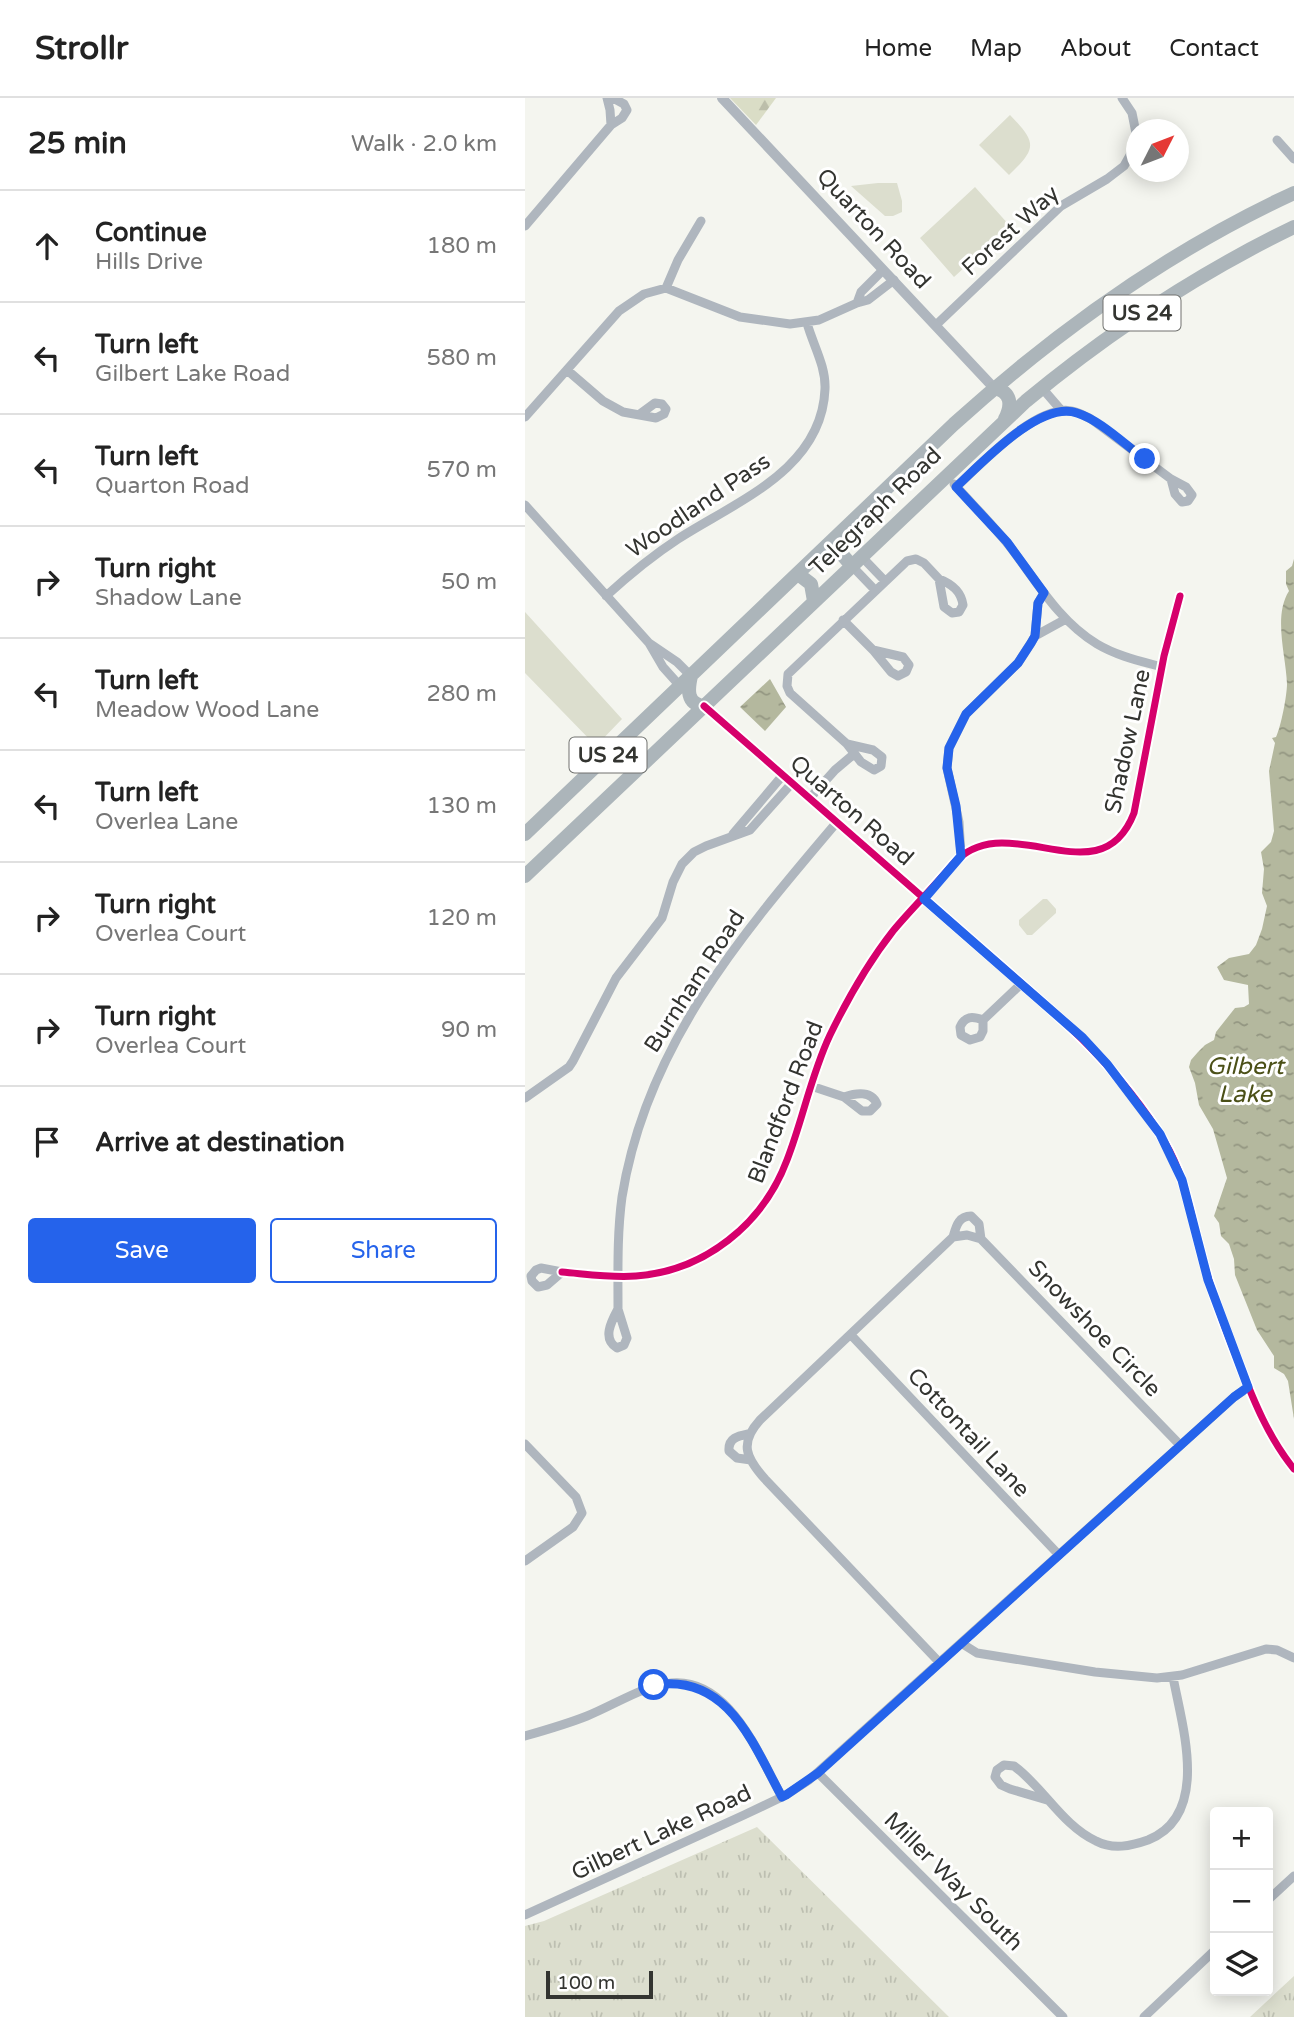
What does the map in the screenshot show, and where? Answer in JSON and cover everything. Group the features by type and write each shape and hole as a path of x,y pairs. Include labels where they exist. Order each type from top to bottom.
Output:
{"highway":[{"name":"Telegraph Road","path":"525,834 994,388 1066,330 1127,286 1204,239 1294,193"},
{"name":"Telegraph Road","path":"525,876 1004,420 1042,387 1170,296 1241,254 1294,227"},
{"path":"994,388 1004,391 1010,399 1010,410 1004,420"},
{"path":"838,536 839,552 856,561"},
{"path":"798,574 811,584 814,601"},
{"path":"686,681 693,702 704,706"}],"street":[{"path":"607,98 611,125"},
{"path":"525,226 611,125 622,118 627,110 624,104 613,98"},
{"name":"Quarton Road","path":"722,98 994,388"},
{"name":"Forest Way","path":"936,325 1061,206 1107,180 1124,166 1133,150 1136,133 1132,113 1122,98"},
{"path":"1277,140 1294,159"},
{"path":"667,288 678,260 701,221"},
{"path":"857,303 861,292 883,270"},
{"path":"525,417 627,303 644,294 667,288 753,321 790,324 807,323 833,315 874,297 894,280"},
{"name":"Woodland Pass","path":"606,596 662,549 772,480 793,462 809,443 822,412 825,380 807,323"},
{"path":"566,370 608,404 623,412 640,414"},
{"path":"1042,387 1061,410"},
{"path":"956,487 1028,425 1061,410 1080,413 1091,419 1171,479"},
{"path":"946,475 1007,542 1066,619 1107,650 1162,667"},
{"path":"525,505 649,643 663,667 686,681"},
{"path":"847,744 879,753 883,762 878,768 870,769 847,744 794,697 787,686 792,669 904,563 916,559 924,563 939,579"},
{"path":"856,561 885,581"},
{"path":"856,561 875,590"},
{"path":"924,899 961,856 956,806 947,768 949,748 966,714 1018,663 1035,636 1038,603 1044,593"},
{"name":"Shadow Lane","path":"961,856 982,847 1010,843 1095,852 1109,848 1119,839 1135,813 1162,667 1180,596"},
{"path":"1035,636 1066,619"},
{"path":"843,620 873,650"},
{"path":"649,643 673,658 686,681"},
{"name":"Quarton Road","path":"704,706 1093,1049 1135,1099 1165,1142 1182,1180 1208,1280 1248,1387 1268,1430 1294,1469"},
{"path":"810,798 835,770 854,754"},
{"path":"525,1098 569,1067 616,978 662,918 673,882 682,864 694,852 733,834 750,830 787,779"},
{"name":"Burnham Road","path":"618,1309 620,1218 625,1185 636,1134 658,1074 693,1011 751,926 837,822"},
{"name":"Blandford Road","path":"562,1272 618,1276 654,1274 681,1267 715,1250 750,1221 771,1194 780,1177 826,1043 854,988 895,929 924,899"},
{"path":"983,1020 1021,984"},
{"path":"811,1086 844,1097"},
{"name":"Snowshoe Circle","path":"939,1662 765,1479 751,1460 737,1458 729,1451 729,1443 734,1438 748,1434 953,1237 963,1217 971,1216 979,1224 981,1239 1180,1445"},
{"path":"953,1237 967,1235 981,1239"},
{"name":"Cottontail Lane","path":"851,1335 1059,1555"},
{"name":"Gilbert Lake Road","path":"525,1914 782,1797 818,1773 1180,1445 1248,1387"},
{"path":"748,1434 747,1447 751,1460"},
{"path":"525,1444 576,1497 582,1513 573,1527 525,1561"},
{"path":"961,1643 977,1653 1142,1677 1173,1676 1266,1649 1277,1650 1294,1658"},
{"path":"1047,1800 1001,1785 995,1777 997,1770 1004,1765 1014,1766 1070,1823 1102,1844 1129,1846 1152,1838 1170,1825 1184,1802 1188,1779 1173,1676"},
{"path":"525,1736 584,1718 643,1689 666,1683 688,1685 711,1695 731,1711 747,1733 782,1797"},
{"name":"Miller Way South","path":"818,1773 1063,2017"},
{"path":"1273,1895 1294,1876"},
{"path":"1144,2017 1210,1955"}],"green space":[{"path":"730,98 776,98 756,125"},
{"path":"1010,115 1025,132 1030,145 1025,158 1009,175 979,145"},
{"path":"897,183 902,212 885,216 851,186"},
{"path":"975,187 1010,226 954,277 920,238"},
{"path":"525,612 622,719 596,746 525,673"},
{"path":"1043,899 1047,899 1056,909 1056,913 1032,935 1027,935 1019,925 1019,920"},
{"path":"757,1827 949,2017 525,2017 525,1926 544,1921"},
{"path":"1294,1976 1294,2017 1250,2017 1273,1996"}],"water":[{"name":"Gilbert Lake","path":"1294,559 1294,1419 1288,1381 1284,1374 1274,1368 1274,1356 1257,1330 1235,1275 1229,1244 1221,1236 1219,1223 1214,1216 1227,1178 1213,1129 1199,1105 1189,1067 1198,1052 1214,1040 1216,1032 1235,1008 1249,1004 1248,985 1224,980 1217,967 1229,958 1249,954 1262,929 1267,906 1262,893 1264,869 1261,852 1271,842 1274,831 1269,771 1275,743 1272,738 1276,737 1278,732 1286,696 1281,624 1284,601 1289,591 1286,571 1292,566"},
{"path":"770,679 786,707 765,731 740,707"}],"cycle path":[{"path":"562,1272 617,1276 661,1272 708,1254 747,1224 763,1204 787,1160 823,1050 851,994 893,931 953,864 975,848 999,843 1076,852 1099,850 1119,838 1134,813 1164,656 1180,596"},
{"path":"704,706 1070,1027 1121,1081 1144,1110 1178,1169 1213,1294 1248,1386 1268,1429 1294,1469"}],"route":[{"path":"654,1685 673,1683 696,1687 725,1705 747,1733 782,1797 786,1795 818,1773 1248,1387 1208,1280 1182,1180 1160,1134 1107,1064 1083,1038 924,899 961,856 959,822 947,768 953,736 966,714 1010,672 1031,643 1035,636 1038,603 1044,593 1007,542 956,487 1028,425 1061,410 1080,413 1091,419 1145,459"}]}
